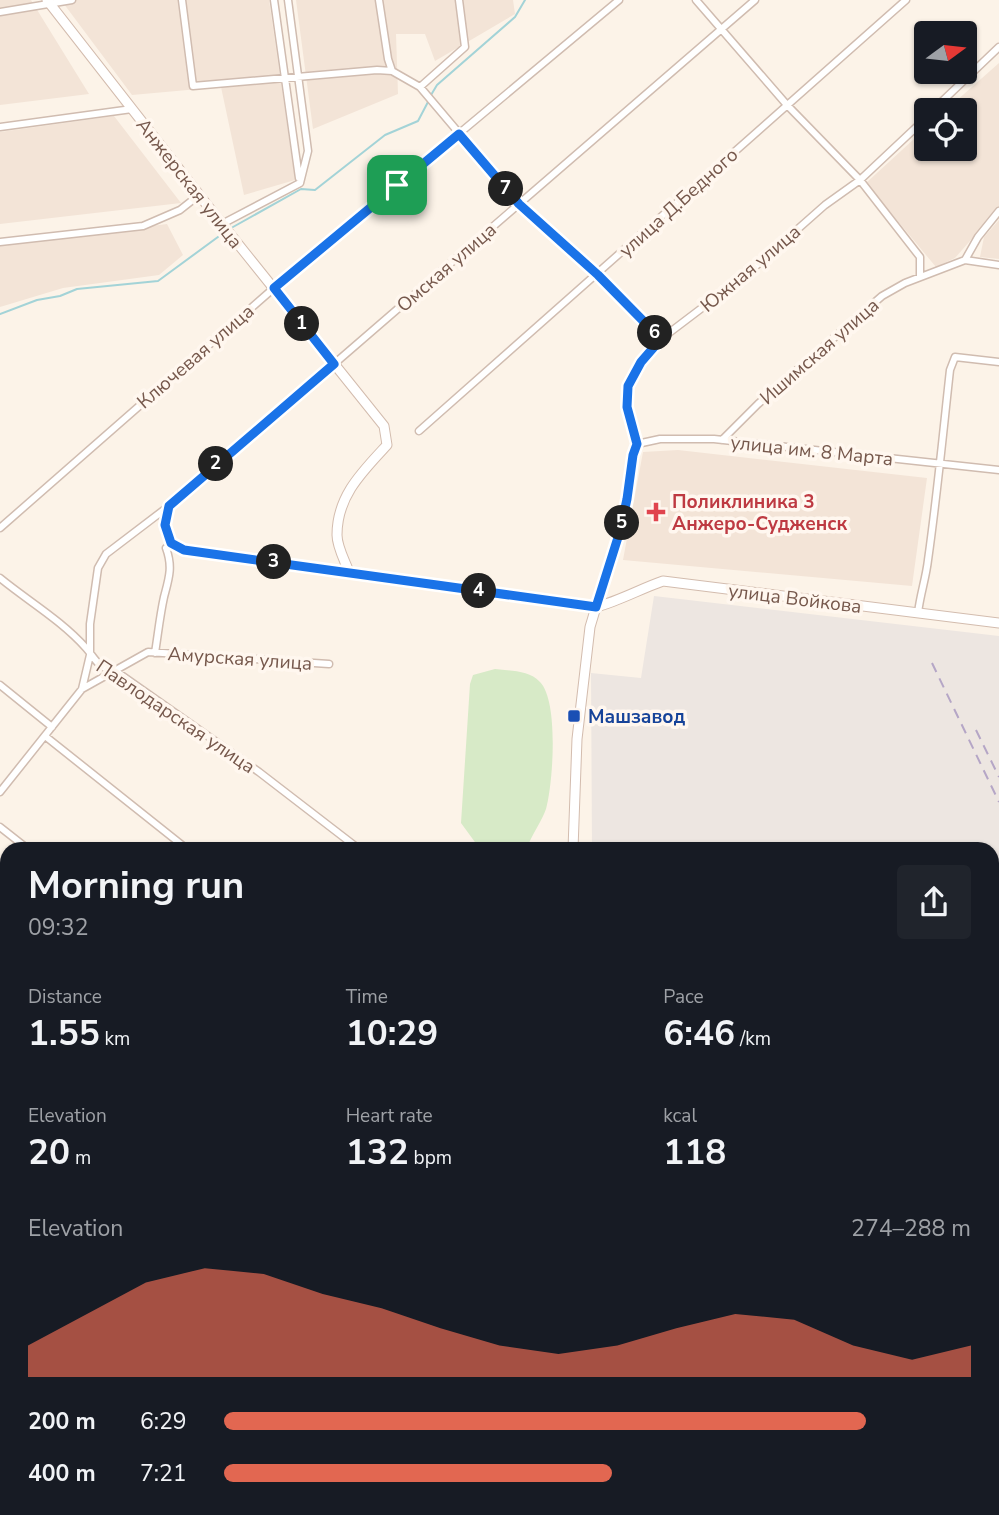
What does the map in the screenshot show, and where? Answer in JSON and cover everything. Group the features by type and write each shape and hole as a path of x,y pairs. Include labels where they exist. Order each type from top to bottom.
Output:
{"street":[{"path":"0,12 72,0"},
{"path":"182,0 193,86 377,70 392,71 420,87 519,204 598,275 661,339"},
{"path":"274,0 300,183"},
{"path":"222,224 300,183 308,151 288,0"},
{"path":"379,0 392,71"},
{"path":"420,87 466,47 458,0"},
{"name":"Ключевая улица","path":"0,528 274,288 619,0"},
{"path":"696,0 787,105 860,180 920,257 920,277"},
{"name":"Омская улица","path":"82,689 90,654 90,624 98,568 106,554 169,506 755,0"},
{"name":"улица Д.Бедного","path":"419,431 906,0"},
{"name":"Анжерская улица","path":"49,3 384,426 387,445 360,474 341,503 337,538 349,572"},
{"path":"946,98 999,47"},
{"path":"0,127 132,109"},
{"name":"Южная улица","path":"637,444 627,407 628,386 641,362 661,339 748,273 825,205 860,180 914,129"},
{"path":"0,242 143,226 180,210 199,195"},
{"path":"999,211 978,237 965,260 999,265"},
{"name":"Ишимская улица","path":"722,440 758,404 882,296 920,277 965,260"},
{"path":"918,613 927,573 950,370 955,357 999,362"},
{"name":"улица им. 8 Марта","path":"637,444 660,439 722,440 999,470"},
{"path":"573,842 577,739 590,626 620,531 637,444"},
{"path":"169,506 165,525 171,543 184,550 596,607"},
{"path":"155,653 165,595 171,578 171,561 166,548"},
{"name":"Павлодарская улица","path":"0,578 33,605 44,610 88,649 105,670 114,670 259,772 350,842"},
{"name":"улица Войкова","path":"596,607 663,581 999,623"},
{"name":"Амурская улица","path":"82,689 148,652 329,664"},
{"path":"0,685 52,727"},
{"path":"0,792 82,689"},
{"path":"45,736 178,842"},
{"path":"0,827 19,842"}],"shaded area":[{"path":"0,0 31,0 89,94 0,105"},
{"path":"61,0 269,0 295,180 244,195 221,87 132,95"},
{"path":"296,0 513,0 515,14 435,61 425,34 396,34 398,94 313,129"},
{"path":"999,63 999,208 955,258 936,267 866,183 914,139 914,161 977,161 977,98 960,98"},
{"path":"114,116 181,203 0,224 0,132"},
{"path":"999,220 999,259 980,257 984,237"},
{"path":"167,224 183,255 159,275 63,288 0,307 0,246"},
{"path":"678,450 927,478 912,586 623,560 643,452"},
{"path":"654,596 999,636 999,842 592,842 591,673 641,678"}],"green space":[{"path":"495,669 525,673 536,678 546,692 552,724 551,781 546,809 530,842 475,842 461,823 470,684 473,675"}],"waterway":[{"path":"431,95 437,85 515,17 525,0"},
{"path":"233,227 301,189 315,190 385,135 418,121 429,100"},
{"path":"0,314 77,289 158,281 222,234"}],"railway":[{"path":"932,663 999,802"},
{"path":"976,730 999,777"}],"place":[{"name":"Поликлиника 3 Анжеро-Судженск","path":"656,512"},
{"name":"Машзавод","path":"574,716"}],"route":[{"path":"459,134 519,204 598,275 661,339 641,362 628,386 627,407 637,444 620,531 596,607 184,550 171,543 165,525 169,506 334,364 274,288 397,185 459,134"}]}
